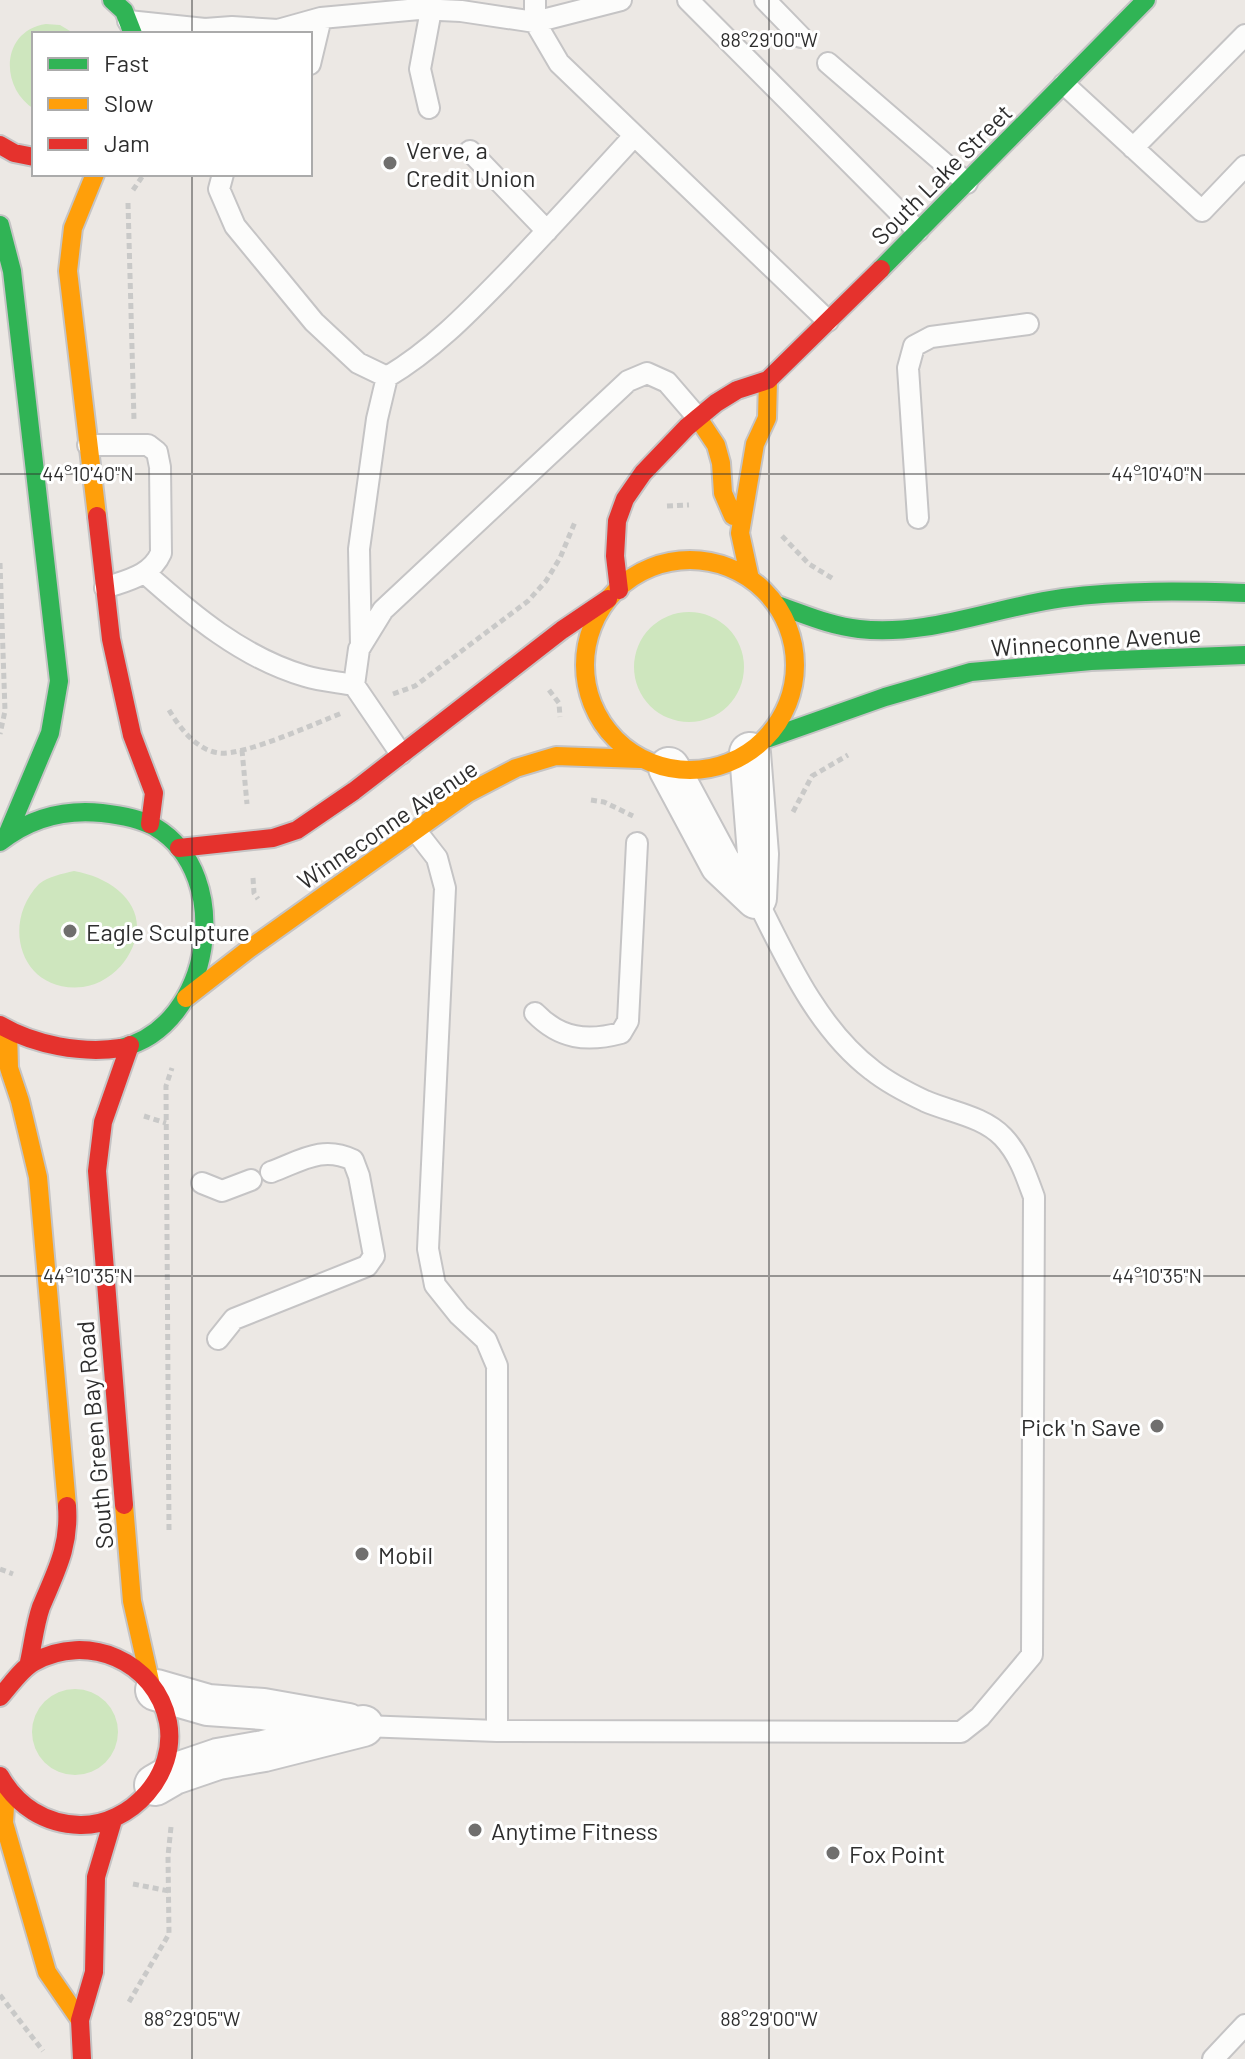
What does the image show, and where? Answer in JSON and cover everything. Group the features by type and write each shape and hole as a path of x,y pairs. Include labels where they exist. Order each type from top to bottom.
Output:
{"main road":[{"name":"South Lake Street","path":"614,594 613,557 624,500 655,460 698,418 728,395 768,380 1146,0"},
{"path":"0,145 14,153 32,157"},
{"path":"94,176 73,228 68,271 105,588 123,702 154,793 150,824"},
{"path":"0,225 12,271 59,681 50,733 4,839"},
{"path":"740,533 755,444 767,418 768,380"},
{"path":"698,418 716,445 723,493 740,533 750,579"},
{"path":"691,560 722,565 750,579 777,605 792,637 795,672 787,706 759,746 712,767 654,764 611,734 594,708 586,678 587,647 595,623 614,594 631,578 660,565 691,560"},
{"name":"Winneconne Avenue","path":"777,605 836,624 872,631 934,624 1034,602 1089,594 1146,591 1245,593"},
{"name":"Winneconne Avenue","path":"179,848 273,838 297,830 614,594"},
{"name":"Winneconne Avenue","path":"759,746 885,697 971,672 1091,661 1245,655"},
{"name":"Winneconne Avenue","path":"186,998 249,949 468,793 516,768 565,755 654,764"},
{"path":"4,839 40,817 78,810 150,824 179,848 197,882 204,920 201,961 186,998 171,1018 130,1045 86,1051 43,1043 4,1028"},
{"name":"South Green Bay Road","path":"4,1028 9,1068 38,1177 68,1523 65,1545 51,1588 10,1679"},
{"name":"South Green Bay Road","path":"130,1045 101,1127 97,1171 132,1601 153,1685 165,1712 169,1731 166,1759 155,1785"},
{"path":"10,1679 48,1652 76,1647 104,1650 129,1662 153,1685"},
{"path":"3,1783 23,1808 65,1824 89,1825 113,1820 142,1800 155,1785"},
{"path":"3,1783 4,1823 47,1972 80,2020"},
{"path":"82,2059 80,2020 94,1972 96,1877 113,1820"}],"street":[{"path":"756,898 759,746"},
{"path":"654,764 721,865 756,898"},
{"path":"153,1685 208,1705 263,1709 363,1726"},
{"path":"155,1785 174,1774 218,1759 264,1751 363,1726"}],"lane":[{"path":"535,0 535,22 559,63 828,321"},
{"path":"124,13 205,29 232,27 276,32 321,18 431,10 535,22 621,0"},
{"path":"688,0 918,231"},
{"path":"765,0 801,37"},
{"path":"429,108 420,69 431,10"},
{"path":"312,56 321,18"},
{"path":"1133,148 1245,35"},
{"path":"828,63 967,183"},
{"path":"1064,84 1202,211 1245,166"},
{"path":"401,754 354,685 361,646 359,549 377,419 387,377 419,358 449,331 634,136"},
{"path":"470,151 547,231"},
{"path":"222,176 219,189 235,226 314,322 358,363 387,377"},
{"path":"918,518 908,368 914,346 931,337 1028,324"},
{"path":"361,646 383,610 628,381 647,373 667,382 698,418"},
{"path":"88,445 148,445 157,452 160,467 161,553 157,562 145,573 105,588"},
{"path":"145,573 195,618 255,657 305,676 354,685"},
{"path":"416,831 437,858 445,888 428,1249 435,1285 459,1315 486,1340 497,1366 497,1731"},
{"path":"535,1013 547,1025 566,1036 606,1037 621,1033 628,1021 637,843"},
{"path":"363,1726 497,1731 961,1732 980,1717 1032,1655 1034,1197 1021,1163 1002,1135 973,1118 926,1101 872,1070 832,1031 785,956 756,898"},
{"path":"218,1339 234,1319 367,1266 374,1256 359,1176 353,1160 337,1152 323,1153 271,1172"},
{"path":"202,1183 222,1191 251,1180"},
{"path":"1213,2059 1245,2025"}],"path":[{"path":"0,563 5,711 0,734"},
{"path":"526,657 559,703 568,797 604,802 641,820"},
{"path":"756,822 788,821 812,776 857,751"},
{"path":"169,1538 166,1086 176,1060"},
{"path":"0,1569 51,1588"},
{"path":"124,2010 169,1934"},
{"path":"0,1995 37,2046 53,2059"}],"green space":[{"path":"46,24 60,25 72,32 32,32 32,107 15,88 10,61 20,37"},
{"path":"689,612 710,616 728,628 740,646 744,667 740,688 728,706 710,718 689,722 668,718 650,706 638,688 634,667 638,646 650,628 668,616"},
{"path":"74,871 91,875 119,891 129,902 137,929 134,945 124,962 111,975 83,987 62,986 44,979 32,968 23,953 19,936 27,900 39,884"},
{"path":"67,1689 83,1689 106,1701 115,1715 118,1732 115,1749 106,1763 83,1775 67,1775 51,1768 39,1756 32,1740 32,1724 39,1708 51,1696"}],"traffic: fast":[{"path":"112,0 124,11 132,32"},
{"path":"881,269 1146,0"},
{"path":"0,225 12,271 59,681 50,733 7,835"},
{"path":"777,605 838,625 884,630 936,625 1038,602 1086,595 1245,593"},
{"path":"769,738 885,697 971,672 1091,661 1245,655"},
{"path":"0,842 35,821 60,814 88,812 142,821 155,827 181,849 197,879 204,912 202,948 193,982 176,1011 152,1034 121,1048"}],"traffic: slow":[{"path":"94,176 73,228 68,271 97,516"},
{"path":"750,579 740,533 755,444 767,418 768,380"},
{"path":"698,418 716,445 723,493 733,516"},
{"path":"690,560 730,568 764,591 787,625 795,665 787,705 764,739 730,762 690,770 650,762 616,739 593,705 585,665 593,625 616,591 650,568 690,560"},
{"path":"186,998 249,949 468,793 516,768 556,756 640,759"},
{"path":"8,1030 9,1068 38,1177 67,1506"},
{"path":"124,1505 132,1601 150,1681"},
{"path":"6,1790 4,1823 47,1972 80,2020"}],"traffic: jam":[{"path":"0,145 14,153 32,157"},
{"path":"619,590 615,556 617,521 625,499 643,473 687,427 716,403 737,390 768,380 881,269"},
{"path":"97,516 111,639 132,735 154,793 150,824"},
{"path":"179,848 273,838 297,830 354,791 562,630 608,599"},
{"path":"0,1025 43,1043 90,1050 121,1048"},
{"path":"124,1505 97,1171 103,1122 130,1045"},
{"path":"29,1662 39,1614 64,1546 67,1506"},
{"path":"0,1697 34,1662 54,1653 76,1650 97,1652 134,1668 149,1683 161,1701 168,1722 169,1741 166,1760 147,1793 133,1807 99,1823 67,1824 44,1817 15,1796 0,1776"},
{"path":"82,2059 80,2020 94,1972 96,1877 113,1820"}],"place":[{"name":"Verve, a Credit Union","path":"390,163"},
{"name":"Eagle Sculpture","path":"70,931"},
{"name":"Pick 'n Save","path":"1157,1426"},
{"name":"Mobil","path":"362,1554"},
{"name":"Anytime Fitness","path":"475,1830"},
{"name":"Fox Point","path":"833,1853"}]}
